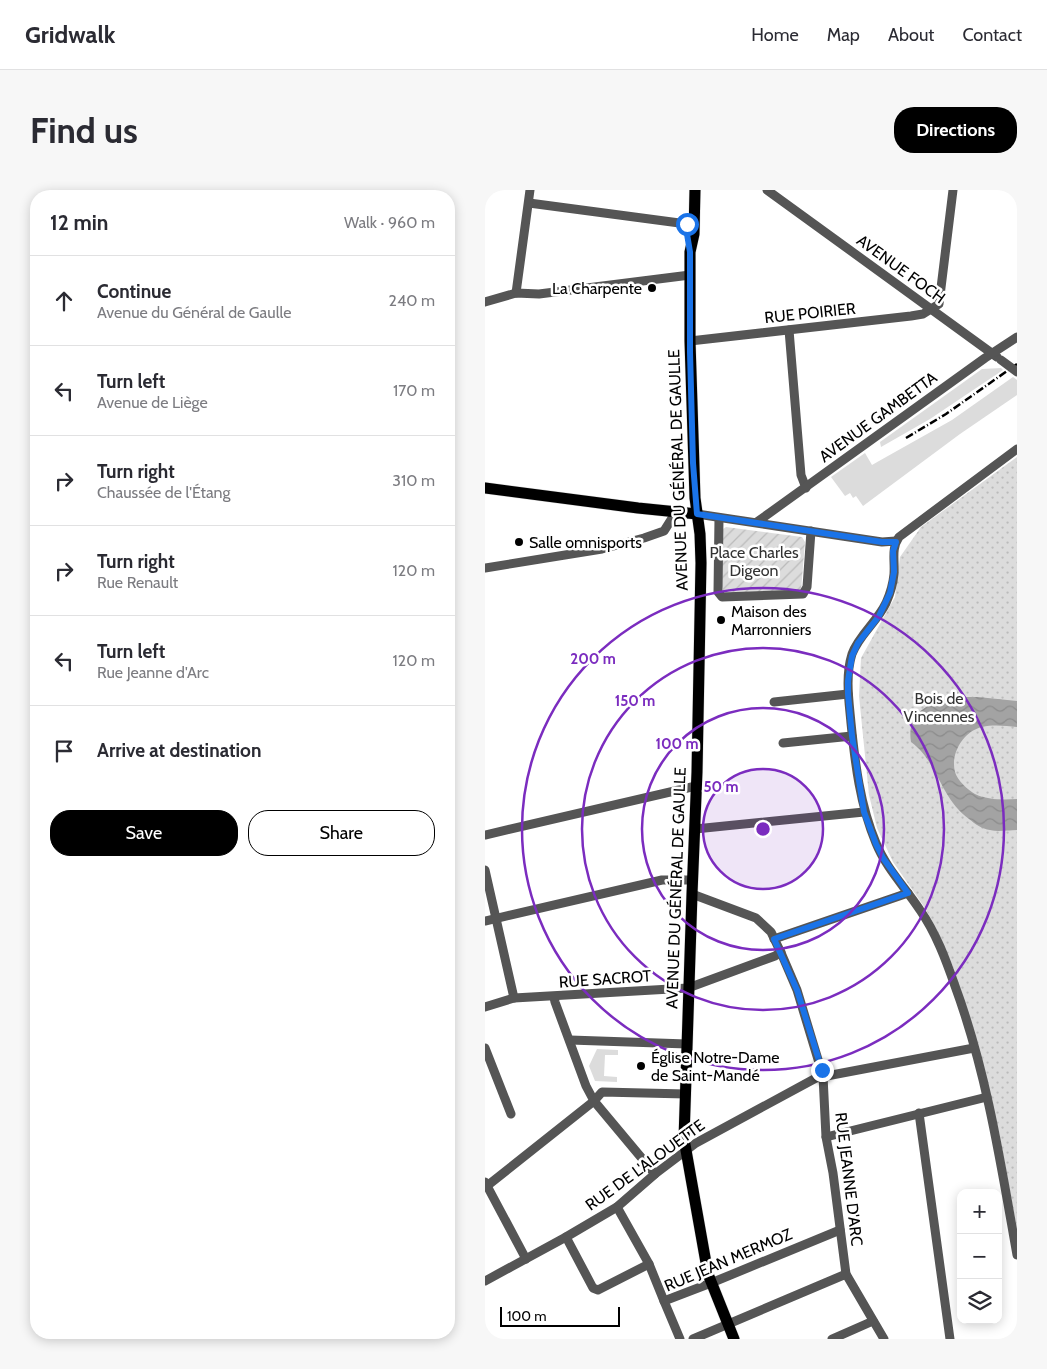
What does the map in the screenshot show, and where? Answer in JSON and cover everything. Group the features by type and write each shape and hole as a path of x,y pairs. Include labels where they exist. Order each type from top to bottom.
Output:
{"main road":[{"name":"AVENUE DU GÉNÉRAL DE GAULLE","path":"688,190 687,234 690,252 693,463 701,563 697,786 691,894 685,1151 707,1274 734,1339"},
{"name":"AVENUE DU GÉNÉRAL DE GAULLE","path":"690,252 694,234 695,190"},
{"path":"487,489 697,514"}],"street":[{"path":"516,293 530,190"},
{"name":"AVENUE FOCH","path":"767,190 1017,372"},
{"path":"931,309 939,304 953,190"},
{"path":"529,203 687,224"},
{"path":"485,302 516,293 539,294 690,275"},
{"name":"RUE POIRIER","path":"690,341 920,315 931,309"},
{"path":"789,330 801,475 806,488"},
{"name":"AVENUE GAMBETTA","path":"757,522 1017,337"},
{"path":"1017,449 904,532 896,542 893,551 894,572 890,593 879,616 858,643 852,656 848,681 852,736 864,812 883,858 929,925 945,958 956,989 987,1097 1017,1256"},
{"path":"485,568 603,549 644,538 664,532 676,512"},
{"path":"697,514 882,542 896,542"},
{"path":"719,518 718,592 722,597 803,594 807,587 811,530"},
{"path":"773,702 848,694"},
{"path":"783,743 852,736"},
{"path":"485,835 697,786"},
{"path":"695,829 864,812"},
{"path":"485,870 514,998"},
{"path":"485,921 662,880 692,880"},
{"path":"774,939 908,893"},
{"name":"RUE JEANNE D'ARC","path":"691,894 756,918 771,932 781,952 797,990 823,1076 826,1137 833,1173 846,1274 885,1339"},
{"name":"RUE SACROT","path":"485,1007 514,998 689,988 775,956 781,952"},
{"path":"555,997 555,1002 586,1086 594,1101 655,1174"},
{"path":"570,1040 687,1044"},
{"path":"485,1048 511,1114"},
{"name":"RUE DE L'ALOUETTE","path":"485,1281 567,1238 617,1207 655,1174 696,1143 816,1078 974,1048"},
{"path":"526,1259 486,1184 594,1101 602,1092 686,1094"},
{"path":"826,1137 987,1097"},
{"path":"919,1113 950,1339"},
{"path":"617,1207 649,1264 664,1301"},
{"name":"RUE JEAN MERMOZ","path":"680,1339 664,1301 840,1230"},
{"path":"567,1238 593,1288 598,1290 649,1264"},
{"path":"693,1339 846,1274"},
{"path":"832,1339 873,1321"}],"green space":[{"path":"1001,368 1003,370 930,419 881,447 880,442 982,369"},
{"path":"1013,377 1017,380 1017,395 960,434 863,506 856,496 853,498 850,493 845,496 831,477 865,453 872,465 952,420"},
{"name":"Bois de Vincennes","path":"1017,457 1017,1229 999,1132 954,969 936,928 925,908 893,862 877,828 869,795 859,696 861,658 895,597 900,557 921,527"},
{"name":"Place Charles Digeon","path":"726,527 802,537 805,542 801,591 724,593 722,586 723,529"},
{"path":"597,1049 618,1050 618,1055 605,1055 604,1076 617,1077 617,1082 595,1081 589,1066"}],"water":[{"path":"955,697 1017,701 1017,727 991,726 975,729 960,744 954,765 958,778 975,794 990,798 1017,799 1017,830 996,831 987,829 969,819 951,801 927,759 911,742 910,732 916,716 922,710 937,702"}],"railway":[{"path":"906,438 946,414 1017,364"}],"place":[{"name":"La Charpente","path":"652,288"},
{"name":"Salle omnisports","path":"519,542"},
{"name":"Maison des Marronniers","path":"721,620"},
{"name":"Église Notre-Dame de Saint-Mandé","path":"641,1066"}],"route":[{"path":"687,224 690,252 693,463 697,514 837,536 896,542 893,551 894,572 890,593 879,616 856,646 849,670 848,694 852,736 864,812 883,858 908,893 774,939 783,955 797,990 822,1070"}]}
